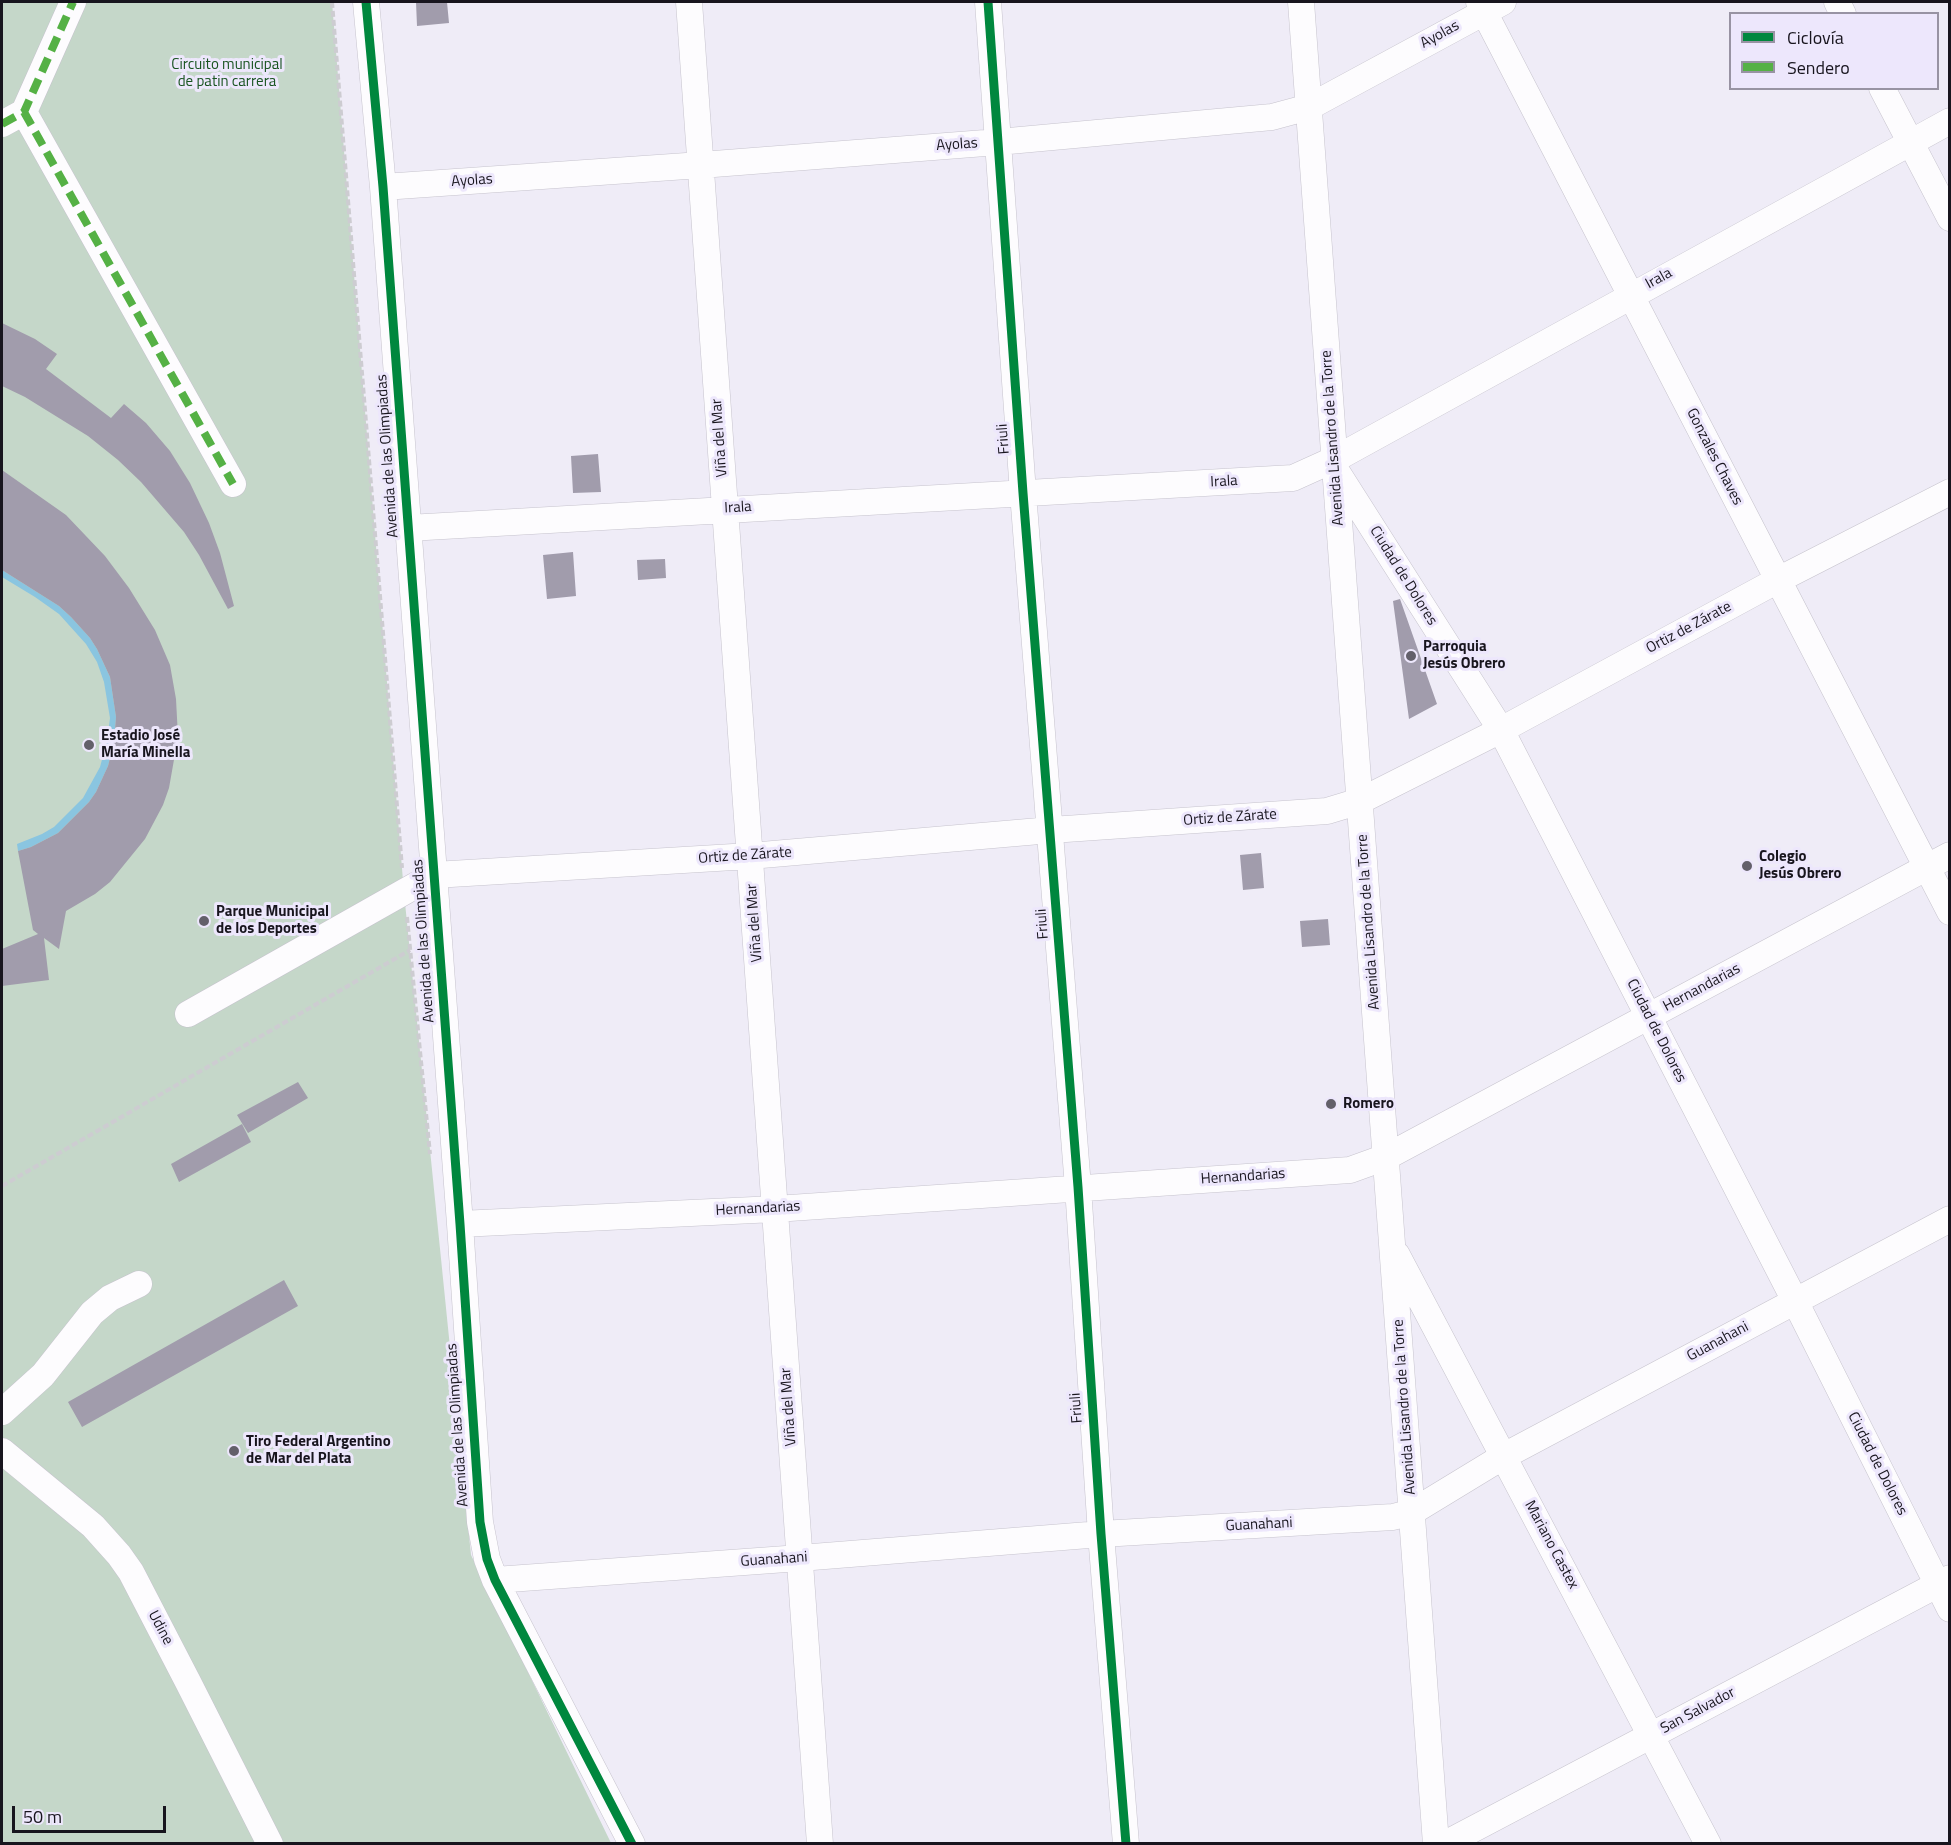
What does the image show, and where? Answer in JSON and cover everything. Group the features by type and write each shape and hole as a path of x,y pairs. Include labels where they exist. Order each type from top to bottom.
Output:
{"street":[{"path":"2,124 24,112 73,2"},
{"name":"Avenida de las Olimpiadas","path":"366,2 408,528 480,1522 487,1558 495,1580 632,1844"},
{"name":"Viña del Mar","path":"689,2 820,1844"},
{"name":"Friuli","path":"988,2 1126,1844"},
{"name":"Avenida Lisandro de la Torre","path":"1301,2 1436,1844"},
{"name":"Ayolas","path":"382,187 998,142 1272,117 1309,107 1489,5"},
{"name":"Gonzales Chaves","path":"1489,5 1631,295 1950,912"},
{"path":"1883,90 1950,218"},
{"path":"24,112 233,484"},
{"name":"Irala","path":"408,528 1293,478 1335,464 1631,295 1950,121"},
{"name":"Ciudad de Dolores","path":"1335,464 1501,730 1795,1301 1943,1581 1950,1609"},
{"name":"Ortiz de Zárate","path":"434,875 750,856 1051,830 1327,811 1360,801 1501,730 1778,580 1950,492"},
{"name":"Hernandarias","path":"460,1224 775,1209 1350,1170 1386,1157 1950,855"},
{"path":"188,1014 434,875"},
{"name":"Guanahani","path":"495,1580 1101,1534 1393,1517 1412,1512 1504,1456 1950,1219"},
{"name":"Mariano Castex","path":"1392,1247 1708,1844"},
{"path":"2,1412 43,1375 92,1313 110,1298 139,1284"},
{"name":"Udine","path":"2,1450 93,1526 120,1555 131,1572 270,1844"},
{"name":"San Salvador","path":"1445,1844 1943,1581"}],"path":[{"path":"332,2 404,893 430,1157"},
{"path":"2,1186 410,950"}],"green space":[{"name":"Parque Municipal de los Deportes","path":"2,2 332,2 404,893 471,1555 611,1843 2,1844"}],"water":[{"path":"2,570 59,606 90,638 110,677 116,717 114,742 108,766 89,802 58,833 18,851 17,844 54,827 83,798 100,767 110,718 104,682 97,662 86,644 59,614 2,577"}],"building":[{"path":"416,2 447,2 449,23 417,26"},
{"path":"2,323 35,339 57,354 46,369 111,418 124,404 146,423 170,451 190,483 209,523 220,553 234,606 228,609 184,532 141,482 118,460 88,436 25,397 2,386"},
{"path":"598,454 601,492 573,493 571,456"},
{"path":"2,470 66,515 105,556 129,588 155,630 170,665 176,699 178,737 169,788 163,805 145,839 110,882 66,911 59,949 44,938 49,980 2,986 2,949 38,934 33,930 18,851 58,833 89,802 108,766 114,742 116,717 110,677 90,638 59,606 2,570"},
{"path":"573,552 576,596 547,599 543,555"},
{"path":"665,559 666,578 638,580 637,560"},
{"name":"Parroquia Jesús Obrero","path":"1400,599 1437,704 1409,719 1393,601"},
{"path":"1261,853 1264,888 1243,890 1240,855"},
{"path":"1328,919 1330,945 1302,947 1300,921"},
{"path":"298,1082 308,1098 248,1133 237,1115"},
{"path":"242,1124 251,1142 179,1182 171,1164"},
{"path":"284,1280 298,1306 82,1427 68,1402"}],"marked path":[{"path":"2,124 24,112 73,2"},
{"path":"24,112 233,484"}],"cycle path":[{"path":"366,2 383,187 480,1522 487,1559 495,1580 632,1844"},
{"path":"988,2 1126,1844"}],"place":[{"name":"Parroquia Jesús Obrero","path":"1411,656"},
{"name":"Estadio José María Minella","path":"89,745"},
{"name":"Colegio Jesús Obrero","path":"1747,866"},
{"name":"Parque Municipal de los Deportes","path":"204,921"},
{"name":"Romero","path":"1331,1104"},
{"name":"Tiro Federal Argentino de Mar del Plata","path":"234,1451"}],"park label":[{"name":"Circuito municipal de patin carrera","path":"227,74"}]}
